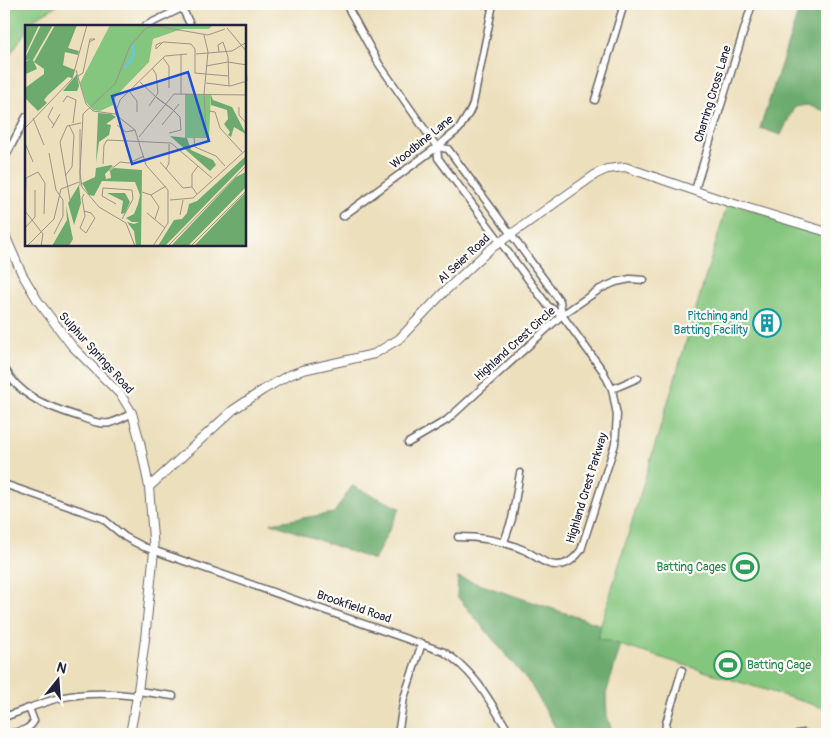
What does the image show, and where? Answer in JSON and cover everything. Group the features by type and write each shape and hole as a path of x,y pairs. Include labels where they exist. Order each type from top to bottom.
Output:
{"street":[{"path":"147,25 190,4"},
{"name":"Highland Crest Parkway","path":"346,4 378,64 438,147 438,158 548,306 562,315 595,359 612,389 617,415 615,444 581,550 570,562 552,566 524,550 504,542 488,538 458,537"},
{"name":"Woodbine Lane","path":"343,216 438,147 459,129 473,104 494,4"},
{"path":"595,100 624,4"},
{"name":"Charring Cross Lane","path":"695,190 752,4"},
{"path":"182,8 190,25"},
{"path":"4,160 25,119"},
{"name":"Highland Crest Parkway","path":"438,147 448,149 511,234 560,301 562,315"},
{"name":"Al Seier Road","path":"149,487 233,410 263,390 287,376 303,370 374,354 399,339 445,291 499,241 596,174 607,169 625,167 827,232"},
{"path":"466,196 476,188"},
{"name":"Sulphur Springs Road","path":"4,233 22,274 38,301 72,346 113,386 132,414 140,442 149,487 154,551 138,694 130,734"},
{"path":"531,282 540,274"},
{"name":"Highland Crest Circle","path":"408,443 447,420 562,315 600,289 616,282 630,279 644,280"},
{"path":"4,367 14,382 26,393 41,403 58,410 93,422 109,423 132,414"},
{"path":"612,389 638,378"},
{"path":"504,542 512,519 520,473"},
{"name":"Brookfield Road","path":"4,484 102,518 124,537 154,551 444,652 457,659 469,670 510,734"},
{"path":"398,734 404,698 422,643"},
{"path":"665,734 666,723 682,670"},
{"path":"4,717 58,698 78,695 138,694 173,696"},
{"path":"7,734 32,725 34,721 29,708"}],"green space":[{"path":"4,4 60,4 37,17 31,25 25,25 25,32 4,63"},
{"path":"801,4 827,4 827,112 807,105 794,107 781,135 760,128"},
{"path":"728,202 827,236 827,709 597,638"},
{"path":"352,486 400,508 374,560 271,523 334,513"},
{"path":"458,577 601,625 598,638 621,645 606,694 607,716 613,734 559,734 531,685 457,596"}],"place":[{"name":"Pitching and Batting Facility","path":"767,323"},
{"name":"Batting Cages","path":"745,567"},
{"name":"Batting Cage","path":"728,665"}]}
